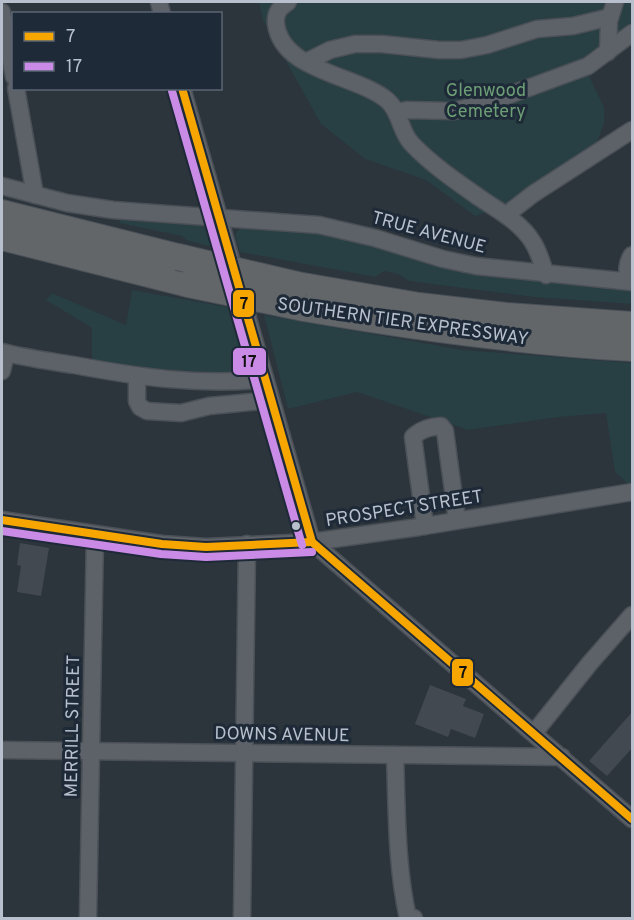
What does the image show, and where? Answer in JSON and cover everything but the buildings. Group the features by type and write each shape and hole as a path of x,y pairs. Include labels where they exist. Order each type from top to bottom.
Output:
{"highway":[{"name":"SOUTHERN TIER EXPRESSWAY","path":"2,213 178,257 381,322 510,338 633,348"},
{"name":"SOUTHERN TIER EXPRESSWAY","path":"2,237 188,284 506,316 633,325"}],"street":[{"path":"288,2 275,15 277,29 285,45 306,62 382,97 396,112 401,129 409,142 424,156 519,225 533,242 546,275"},
{"path":"306,62 330,50 355,45 382,44 461,50 497,42 537,29 573,26 613,9 608,52"},
{"path":"2,12 12,66"},
{"path":"396,112 407,110 453,111 493,100 588,66 633,33"},
{"path":"16,90 35,195"},
{"path":"183,90 312,542 633,819"},
{"path":"506,215 533,194 633,130"},
{"name":"TRUE AVENUE","path":"2,186 67,203 113,210 319,225 375,238 443,260 546,275 631,282 627,269 628,261 633,255"},
{"path":"2,371 4,352 137,377 190,382 233,383 265,380"},
{"path":"137,377 137,401 147,411 181,413 209,406 271,400"},
{"path":"425,526 413,437 419,431 432,427 441,426 445,431 457,520"},
{"name":"PROSPECT STREET","path":"2,520 162,544 206,547 312,542 633,492"},
{"name":"MERRILL STREET","path":"88,918 95,534"},
{"path":"242,918 247,544"},
{"path":"534,733 633,615"},
{"name":"DOWNS AVENUE","path":"2,750 562,757"},
{"path":"395,755 402,893 408,918 414,918"}],"green space":[{"name":"Glenwood Cemetery","path":"259,2 632,2 632,42 589,76 604,107 604,124 596,144 512,204 475,216 426,180 365,159 321,124 263,20"},
{"path":"121,216 203,226 209,231 215,248 186,240 182,236 119,223"},
{"path":"246,225 329,232 632,286 632,304 534,297 409,281 398,274 384,271 375,277 240,252 235,236 238,230"},
{"path":"132,290 233,308 250,368 242,373 178,373 92,360 92,328 46,300 52,293 126,325"},
{"path":"264,315 463,350 632,363 632,483 628,484 615,472 606,413 468,430 357,392 288,409"}],"transit line":[{"name":"7","path":"183,90 312,542 632,819"},
{"name":"17","path":"172,91 302,545"},
{"name":"7","path":"2,520 162,544 206,547 312,542"},
{"name":"17","path":"2,531 161,554 206,557 312,552"}]}
